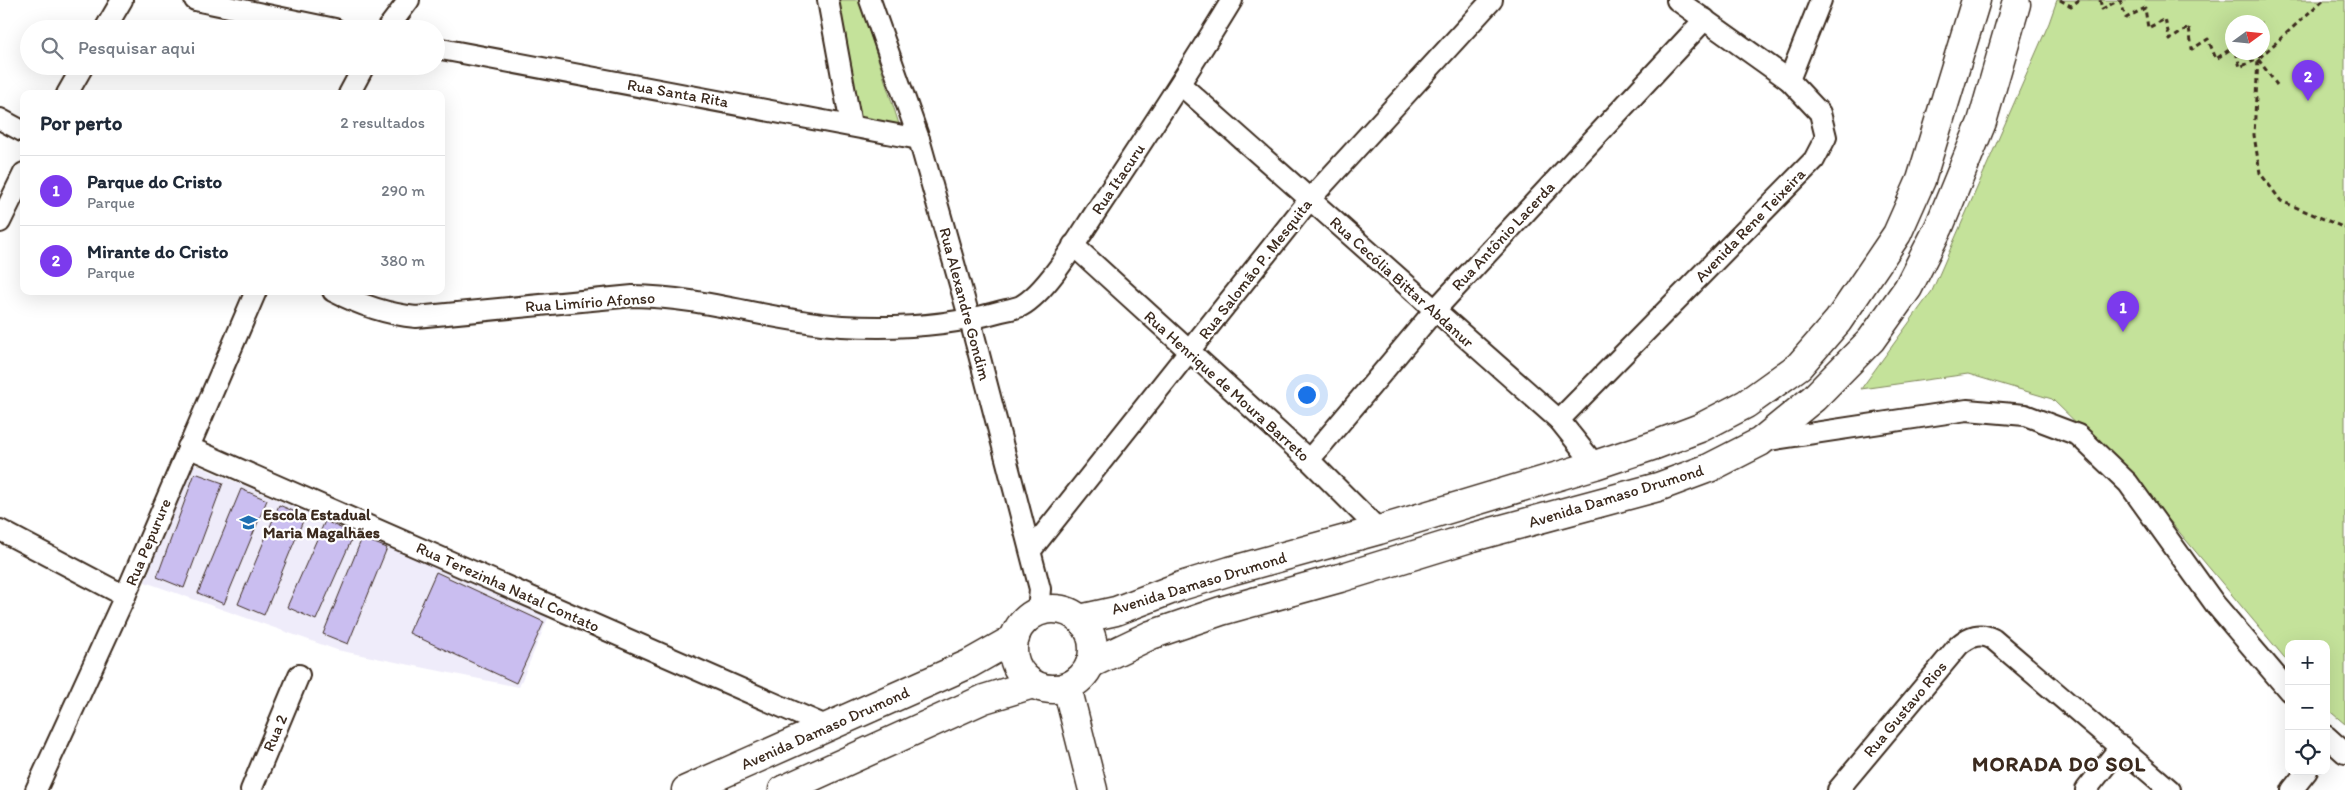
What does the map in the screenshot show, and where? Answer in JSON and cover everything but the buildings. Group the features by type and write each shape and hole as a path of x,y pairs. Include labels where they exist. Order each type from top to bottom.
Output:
{"main road":[{"name":"Avenida Damaso Drumond","path":"1080,619 1116,610 1181,586 1230,571 1379,530 1594,465 1700,428 1746,404 1800,366 1838,321 1897,234 1922,180 1976,0"},
{"name":"Avenida Damaso Drumond","path":"1090,664 1151,635 1222,611 1340,578 1474,537 1658,487 1709,468 1760,442 1814,398 1871,340 1908,288 1939,227 1982,122 2011,1"},
{"path":"1060,609 1080,619 1087,627 1093,645 1090,664 1085,674 1067,687 1044,688 1033,684 1022,673 1014,659 1015,638 1020,627 1028,618 1038,612 1060,609"},
{"name":"Avenida Damaso Drumond","path":"686,790 969,664 1015,638"},
{"path":"784,790 984,699 1033,684"},
{"path":"1067,687 1093,790"}],"street":[{"path":"110,20 122,0"},
{"path":"195,0 292,20"},
{"path":"394,20 409,0"},
{"path":"828,0 851,125"},
{"name":"Rua Alexandre Gondim","path":"870,0 919,139 970,320 1031,550 1040,589 1038,612"},
{"name":"Rua Itacuru","path":"970,320 1020,306 1043,286 1073,245 1181,85 1232,0"},
{"name":"Rua Salomão P. Mesquita","path":"1031,550 1310,199 1492,0"},
{"name":"Avenida Rene Teixeira","path":"1559,420 1814,160 1826,137 1820,113 1789,80 1677,0"},
{"path":"1789,80 1820,0"},
{"name":"Rua Antônio Lacerda","path":"1309,460 1434,311 1706,19"},
{"name":"Rua Santa Rita","path":"445,50 919,139"},
{"path":"69,90 78,75"},
{"path":"351,90 359,75"},
{"name":"Rua Cecólia Bittar Abdanur","path":"1181,85 1559,420 1594,465"},
{"path":"0,119 20,130"},
{"path":"0,222 20,181"},
{"name":"Rua Henrique de Moura Barreto","path":"1073,245 1309,460 1379,530"},
{"name":"Rua Pepurure","path":"36,790 125,596 254,295"},
{"name":"Rua Limírio Afonso","path":"341,295 358,304 390,314 416,317 633,296 668,297 707,302 793,320 842,326 900,327 970,320"},
{"path":"1760,442 1967,410 2025,415 2078,435 2128,483 2215,604 2285,687"},
{"name":"Rua Terezinha Natal Contato","path":"188,447 828,727"},
{"path":"0,530 125,596"},
{"name":"Rua Gustavo Rios","path":"1838,790 1959,645 1976,635 1985,635 1993,639 2121,746"},
{"name":"Rua 2","path":"251,790 299,675"},
{"path":"2086,790 2121,746 2170,790"},
{"path":"2292,790 2304,775"}],"path":[{"path":"2060,0 2071,6 2079,0"},
{"path":"2100,0 2102,9 2120,0 2126,18 2145,8 2148,28 2165,18 2170,40 2189,27 2192,49 2208,39 2216,58 2225,52"},
{"path":"2270,47 2323,0"},
{"path":"2238,60 2240,66 2254,60"},
{"path":"2258,60 2254,135 2260,173 2281,201 2345,228"},
{"path":"2259,60 2277,85"}],"shaded area":[{"name":"Escola Estadual Maria Magalhães","path":"191,463 549,616 519,687 337,650 145,582"}],"green space":[{"path":"835,0 859,0 899,124 858,118"},
{"path":"2057,0 2345,0 2345,724 2330,711 2330,640 2285,640 2285,658 2139,484 2052,399 1968,374 1861,389 1932,291 2049,23"}],"place":[{"name":"Mirante do Cristo","path":"2308,101"},
{"name":"Parque do Cristo","path":"2123,332"},
{"name":"Escola Estadual Maria Magalhães","path":"249,523"}],"district":[{"name":"MORADA DO SOL","path":"2059,763"}]}
